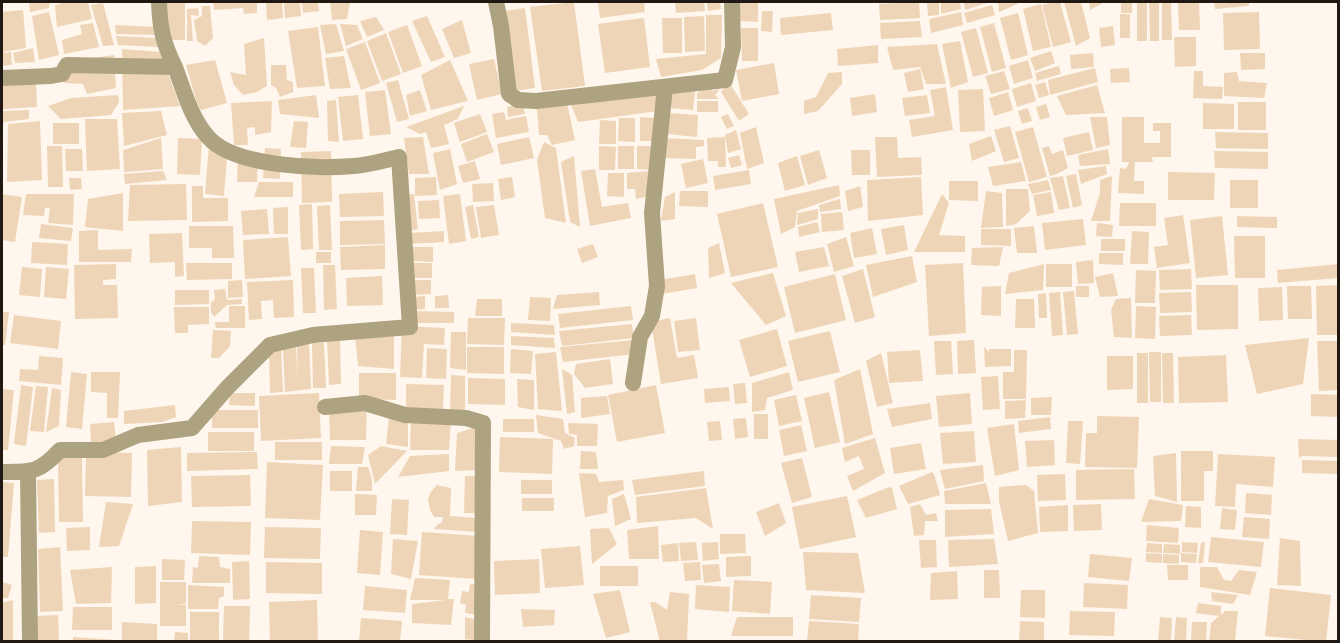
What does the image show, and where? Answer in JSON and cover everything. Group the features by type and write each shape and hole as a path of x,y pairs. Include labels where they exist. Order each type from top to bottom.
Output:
{"street":[{"path":"2,472 36,470 60,450 103,450 138,435 192,428 227,388 270,345 313,335 410,327 399,157 356,166 274,164 245,159 222,148 210,140 198,125 165,48 160,27 159,2"},
{"path":"496,2 510,94 518,100 536,101 725,80 733,46 732,2"},
{"path":"2,78 62,74 67,65 175,67"},
{"path":"633,383 640,337 652,316 657,286 652,213 665,87"},
{"path":"325,407 365,403 405,415 466,418 483,423 482,642"},
{"path":"28,472 30,642"}],"building":[{"path":"29,2 50,2 49,8 30,12"},
{"path":"65,2 88,2 92,19 57,27 55,5"},
{"path":"162,2 185,2 185,40 172,40"},
{"path":"213,2 257,2 257,13 244,14 243,8 214,10"},
{"path":"266,2 282,2 283,18 267,20"},
{"path":"284,2 300,2 301,16 285,18"},
{"path":"302,2 318,2 319,11 303,13"},
{"path":"330,2 350,2 347,19 332,20"},
{"path":"574,2 585,86 542,91 530,7"},
{"path":"598,2 644,2 645,12 600,18"},
{"path":"675,2 704,2 705,11 676,13"},
{"path":"707,2 720,2 721,9 708,11"},
{"path":"739,2 758,2 758,22 739,21"},
{"path":"919,2 920,18 880,20 879,4"},
{"path":"927,2 939,2 939,15 928,16"},
{"path":"941,2 960,2 961,9 941,14"},
{"path":"964,2 990,2 965,10"},
{"path":"998,2 1022,2 999,12"},
{"path":"1060,2 1071,42 1053,47 1042,5"},
{"path":"1064,2 1081,2 1090,38 1076,46"},
{"path":"1089,2 1105,2 1090,10"},
{"path":"1121,2 1132,2 1132,13 1121,13"},
{"path":"1137,2 1147,2 1147,41 1137,41"},
{"path":"1149,2 1159,2 1159,41 1150,41"},
{"path":"1162,2 1171,2 1172,40 1162,40"},
{"path":"1178,2 1199,2 1200,30 1179,30"},
{"path":"1214,2 1249,2 1249,6 1215,9"},
{"path":"103,3 114,45 103,46 91,5"},
{"path":"1041,4 1051,47 1033,51 1023,9"},
{"path":"992,5 995,15 967,23 964,13"},
{"path":"202,6 210,6 213,38 205,46 197,41 194,20 202,16"},
{"path":"198,8 199,16 191,15 193,41 187,41 187,9"},
{"path":"525,8 535,88 513,91 504,11"},
{"path":"23,10 26,48 2,52 2,12"},
{"path":"762,11 773,11 772,32 761,31"},
{"path":"49,12 59,55 39,60 32,16"},
{"path":"961,12 963,25 931,33 929,19"},
{"path":"1259,12 1260,49 1224,50 1223,13"},
{"path":"831,13 833,30 781,35 780,18"},
{"path":"1018,13 1028,55 1011,60 1000,18"},
{"path":"1120,14 1130,14 1130,38 1120,38"},
{"path":"706,15 722,15 721,58 702,70 661,77 656,59 706,54"},
{"path":"427,16 445,57 431,62 412,21"},
{"path":"704,16 705,51 685,52 684,17"},
{"path":"376,17 384,30 367,37 360,21"},
{"path":"644,18 650,67 605,73 598,24"},
{"path":"662,18 682,18 682,53 663,53"},
{"path":"462,20 471,53 454,58 442,29"},
{"path":"920,21 922,37 881,39 880,23"},
{"path":"93,23 99,47 64,54 62,40 82,34 80,25"},
{"path":"994,23 1006,68 992,72 980,27"},
{"path":"336,24 344,51 326,54 320,25"},
{"path":"340,24 357,25 363,39 346,46"},
{"path":"115,25 157,27 157,35 116,34"},
{"path":"407,25 422,66 403,73 388,32"},
{"path":"1113,26 1115,45 1101,47 1099,28"},
{"path":"318,27 325,86 297,88 288,31"},
{"path":"741,28 758,28 758,61 742,61"},
{"path":"976,28 988,73 973,77 961,32"},
{"path":"386,33 401,74 382,81 367,41"},
{"path":"116,36 158,38 159,47 118,45"},
{"path":"1174,37 1196,37 1196,66 1175,67"},
{"path":"264,38 267,86 257,92 243,95 234,85 230,72 246,75 244,44"},
{"path":"960,41 968,82 951,88 942,44"},
{"path":"365,42 380,83 361,90 346,49"},
{"path":"937,44 946,84 926,84 920,67 893,70 887,47"},
{"path":"878,45 878,63 838,66 837,49"},
{"path":"33,48 35,62 15,63 13,53"},
{"path":"122,49 160,52 180,106 123,110"},
{"path":"1051,51 1055,63 1035,71 1030,58"},
{"path":"11,52 12,65 2,66 2,53"},
{"path":"1093,53 1094,67 1071,69 1070,55"},
{"path":"1240,53 1265,53 1265,69 1241,70"},
{"path":"114,55 116,88 87,94 83,84 64,83 58,63"},
{"path":"344,56 351,88 330,89 325,58"},
{"path":"494,59 502,94 477,100 469,64"},
{"path":"215,60 227,103 201,110 186,65"},
{"path":"450,60 468,101 431,110 421,75"},
{"path":"1028,60 1033,78 1014,84 1009,66"},
{"path":"774,63 779,94 742,101 736,70"},
{"path":"271,65 286,65 287,80 293,82 293,92 280,97 276,88 271,85"},
{"path":"1059,66 1061,74 1037,81 1035,73"},
{"path":"1095,68 1098,82 1050,95 1048,80"},
{"path":"1129,68 1130,82 1111,83 1110,69"},
{"path":"920,69 924,89 908,92 904,73"},
{"path":"1004,71 1010,89 991,94 985,76"},
{"path":"1194,71 1203,71 1203,86 1223,87 1222,99 1193,98"},
{"path":"842,72 842,84 818,111 804,114 804,101 816,97 828,73"},
{"path":"1237,72 1239,81 1267,83 1264,98 1224,96 1224,73"},
{"path":"36,80 37,107 2,109 2,82"},
{"path":"398,80 409,119 397,122 386,83"},
{"path":"729,82 749,114 739,121 721,92"},
{"path":"1045,82 1049,95 1039,98 1035,85"},
{"path":"1031,83 1036,101 1017,107 1012,89"},
{"path":"1097,85 1105,113 1066,115 1057,96"},
{"path":"710,86 712,91 720,89 715,95 719,99 697,99 697,93"},
{"path":"946,87 953,130 912,137 909,120 935,116 930,90"},
{"path":"983,89 985,131 960,132 958,90"},
{"path":"385,90 391,134 370,136 365,92"},
{"path":"420,90 427,111 410,116 406,95"},
{"path":"668,90 695,92 693,110 666,108"},
{"path":"660,92 658,111 578,122 571,105"},
{"path":"1008,92 1013,110 994,116 989,98"},
{"path":"875,94 877,112 852,116 850,98"},
{"path":"118,95 119,102 111,115 61,119 48,106 71,98"},
{"path":"316,95 319,118 280,114 278,100"},
{"path":"358,95 363,139 343,141 338,97"},
{"path":"927,95 930,113 905,116 902,98"},
{"path":"336,100 339,142 328,141 327,101"},
{"path":"272,101 271,132 255,135 255,127 247,128 248,145 234,145 231,103"},
{"path":"697,101 718,101 718,112 697,112"},
{"path":"1238,102 1266,102 1266,130 1238,130"},
{"path":"567,103 575,140 552,145 547,135 539,135 537,109"},
{"path":"1203,103 1234,104 1234,129 1203,129"},
{"path":"523,104 525,114 508,117 507,107"},
{"path":"1046,104 1050,117 1040,120 1036,107"},
{"path":"464,106 458,119 444,125 449,144 431,148 426,132 420,134 406,127"},
{"path":"1028,108 1032,121 1022,124 1018,111"},
{"path":"29,110 29,119 4,122 2,126 2,111"},
{"path":"161,111 167,135 124,146 122,113"},
{"path":"504,112 506,120 526,116 529,132 496,138 492,114"},
{"path":"668,113 698,115 697,137 666,134"},
{"path":"480,114 487,132 460,142 454,123"},
{"path":"728,114 734,126 727,129 721,117"},
{"path":"640,117 657,118 656,141 640,141"},
{"path":"1090,117 1107,117 1110,145 1096,148"},
{"path":"1122,117 1144,117 1144,143 1160,143 1160,131 1153,131 1153,123 1171,123 1171,157 1152,157 1153,162 1135,162 1134,181 1144,181 1144,194 1118,193 1120,168 1126,169 1129,162 1122,162"},
{"path":"619,118 635,118 635,142 618,141"},
{"path":"85,119 117,119 120,169 87,171"},
{"path":"600,120 616,121 616,144 599,144"},
{"path":"40,121 42,180 7,182 8,124"},
{"path":"294,121 308,122 306,148 290,147"},
{"path":"53,123 79,123 79,144 53,144"},
{"path":"1010,126 1019,158 1004,162 994,130"},
{"path":"756,127 764,163 747,169 740,133"},
{"path":"1033,127 1047,177 1029,182 1015,132"},
{"path":"736,130 741,149 728,153 725,135"},
{"path":"1089,132 1093,150 1067,156 1063,138"},
{"path":"1215,132 1268,133 1268,149 1216,148"},
{"path":"487,134 494,152 467,162 461,144"},
{"path":"991,136 996,151 972,161 969,144"},
{"path":"423,137 429,174 409,174 404,138"},
{"path":"529,137 534,158 501,165 497,144"},
{"path":"725,137 726,167 718,167 718,161 708,161 707,138"},
{"path":"875,137 897,137 898,158 921,157 922,175 877,177"},
{"path":"161,138 163,169 124,172 123,150"},
{"path":"178,138 202,139 200,175 177,174"},
{"path":"665,138 704,140 704,146 696,147 696,159 664,158"},
{"path":"544,142 556,148 566,223 545,218 537,160"},
{"path":"209,144 227,157 224,196 205,194"},
{"path":"47,146 62,146 63,187 48,187"},
{"path":"599,146 616,147 615,170 599,170"},
{"path":"618,146 634,146 634,169 618,169"},
{"path":"637,146 653,146 653,170 637,169"},
{"path":"1049,146 1052,154 1063,150 1068,168 1050,176 1042,148"},
{"path":"265,148 281,149 280,179 263,178"},
{"path":"65,149 82,149 83,171 66,171"},
{"path":"450,149 457,184 440,190 433,153"},
{"path":"1108,149 1110,164 1080,166 1078,155"},
{"path":"819,150 827,178 808,185 800,156"},
{"path":"851,150 870,150 870,175 852,175"},
{"path":"331,151 332,202 302,203 301,152"},
{"path":"1214,151 1268,152 1268,169 1215,168"},
{"path":"238,154 258,154 257,182 237,182"},
{"path":"739,155 742,165 731,168 728,158"},
{"path":"574,156 580,227 570,222 561,162"},
{"path":"797,156 805,185 785,191 778,163"},
{"path":"703,159 708,183 686,188 681,164"},
{"path":"475,161 480,179 463,183 458,166"},
{"path":"1021,162 1026,181 993,186 988,167"},
{"path":"1106,166 1107,174 1081,184 1078,170"},
{"path":"595,169 602,207 628,203 631,218 590,226 581,171"},
{"path":"749,170 751,184 715,190 713,176"},
{"path":"163,171 167,180 125,184 124,174"},
{"path":"651,171 649,196 636,199 635,189 627,189 627,173"},
{"path":"1168,172 1215,173 1214,200 1168,200"},
{"path":"608,173 624,173 624,197 607,196"},
{"path":"1076,174 1082,205 1073,208 1066,176"},
{"path":"1063,176 1070,208 1059,210 1050,178"},
{"path":"1112,176 1110,221 1091,221 1100,193 1100,180"},
{"path":"436,177 437,195 415,196 415,178"},
{"path":"512,177 515,197 501,200 498,179"},
{"path":"921,177 923,215 868,221 867,180"},
{"path":"69,178 81,178 82,189 70,190"},
{"path":"1048,180 1051,190 1032,194 1028,184"},
{"path":"1230,180 1258,180 1258,208 1230,208"},
{"path":"949,181 978,181 978,201 949,200"},
{"path":"259,182 293,182 293,197 254,197"},
{"path":"493,183 494,201 473,202 472,184"},
{"path":"186,184 187,220 128,221 130,185"},
{"path":"839,185 840,196 797,211 795,227 781,234 774,199"},
{"path":"192,186 203,186 203,198 228,198 228,221 192,222"},
{"path":"860,186 863,207 848,211 845,191"},
{"path":"1006,189 1028,189 1030,211 1016,224 1006,226"},
{"path":"680,191 708,191 708,207 679,206"},
{"path":"986,191 1002,193 1003,227 981,228"},
{"path":"383,192 384,216 340,217 339,194"},
{"path":"675,192 675,219 661,221 665,197"},
{"path":"1051,192 1054,213 1037,216 1033,195"},
{"path":"123,193 123,231 85,227 88,199"},
{"path":"2,194 22,197 15,242 2,240"},
{"path":"26,194 74,194 73,225 48,223 50,208 45,208 44,216 23,215"},
{"path":"414,194 418,229 408,231 403,195"},
{"path":"460,194 466,241 449,244 443,196"},
{"path":"942,194 949,203 939,235 965,236 965,252 914,252"},
{"path":"840,199 841,209 820,212 819,205"},
{"path":"439,200 440,218 419,219 418,201"},
{"path":"763,203 778,267 731,277 717,214"},
{"path":"1120,203 1156,203 1156,226 1119,226"},
{"path":"312,204 313,249 301,250 299,205"},
{"path":"330,205 332,250 319,250 317,206"},
{"path":"473,205 479,237 471,239 465,207"},
{"path":"494,205 499,235 481,238 476,207"},
{"path":"288,207 288,234 274,234 273,208"},
{"path":"267,209 269,234 243,235 241,211"},
{"path":"818,209 818,219 797,225 798,213"},
{"path":"842,212 844,230 822,232 821,214"},
{"path":"1183,215 1190,263 1157,268 1154,247 1168,245 1164,218"},
{"path":"1222,216 1228,275 1196,278 1190,220"},
{"path":"1237,216 1277,217 1277,228 1237,227"},
{"path":"1083,219 1086,245 1045,250 1042,223"},
{"path":"384,220 385,244 340,245 340,221"},
{"path":"817,222 820,232 799,237 798,227"},
{"path":"1097,223 1113,225 1112,237 1096,236"},
{"path":"41,224 73,228 71,241 39,238"},
{"path":"904,225 908,250 886,255 881,229"},
{"path":"189,226 233,226 234,258 212,258 212,248 189,248"},
{"path":"1034,226 1037,253 1017,253 1014,228"},
{"path":"872,228 877,254 854,258 850,233"},
{"path":"981,229 1011,229 1011,246 981,245"},
{"path":"98,230 98,250 132,249 131,262 79,262 79,231"},
{"path":"444,231 444,242 408,244 408,233"},
{"path":"1132,231 1149,232 1148,264 1130,264"},
{"path":"182,233 184,276 175,277 175,262 150,263 149,234"},
{"path":"1234,236 1265,236 1265,278 1235,278"},
{"path":"288,237 291,276 245,279 243,240"},
{"path":"846,237 854,266 834,272 827,244"},
{"path":"1101,239 1125,239 1125,251 1101,251"},
{"path":"32,242 68,244 67,265 31,263"},
{"path":"719,243 725,273 709,278 708,248"},
{"path":"593,244 598,257 582,263 577,249"},
{"path":"385,245 385,269 341,270 340,247"},
{"path":"412,247 433,247 433,262 412,261"},
{"path":"824,247 829,266 799,272 795,252"},
{"path":"1003,247 999,266 971,265 972,248"},
{"path":"316,252 331,252 331,263 316,263"},
{"path":"1099,253 1123,253 1123,265 1099,264"},
{"path":"912,256 917,282 873,297 866,265"},
{"path":"1093,260 1094,283 1078,284 1076,262"},
{"path":"186,263 232,263 232,279 187,280"},
{"path":"411,263 432,263 432,278 411,278"},
{"path":"963,263 966,333 929,336 925,265"},
{"path":"116,264 116,279 103,280 103,285 117,285 118,318 75,319 74,265"},
{"path":"1044,264 1043,290 1005,294 1009,273"},
{"path":"1046,264 1072,264 1072,287 1046,287"},
{"path":"1338,264 1338,278 1278,283 1277,270"},
{"path":"323,265 335,265 337,309 324,310"},
{"path":"22,267 42,269 40,297 19,295"},
{"path":"46,267 69,269 66,299 44,297"},
{"path":"301,268 314,268 316,313 303,313"},
{"path":"863,269 875,317 855,323 842,276"},
{"path":"1191,269 1192,289 1160,290 1159,270"},
{"path":"1136,270 1156,271 1155,303 1135,303"},
{"path":"773,273 786,316 766,325 731,283"},
{"path":"1113,273 1118,296 1100,297 1095,277"},
{"path":"695,274 697,288 662,294 659,280"},
{"path":"835,274 846,320 795,333 784,287"},
{"path":"382,276 383,305 347,306 346,278"},
{"path":"242,280 243,297 228,298 228,281"},
{"path":"293,280 294,317 274,318 273,300 261,301 262,319 249,320 247,282"},
{"path":"410,280 431,280 431,294 410,295"},
{"path":"1196,285 1238,285 1238,329 1197,330"},
{"path":"1338,285 1338,335 1317,335 1316,286"},
{"path":"1001,286 1001,316 981,315 982,287"},
{"path":"1076,286 1089,286 1089,297 1076,297"},
{"path":"1287,286 1311,286 1312,319 1288,319"},
{"path":"1282,287 1283,320 1259,321 1258,288"},
{"path":"225,289 227,300 242,299 242,304 227,305 214,317 211,312 211,302 215,300 214,290"},
{"path":"175,290 209,290 209,304 175,305"},
{"path":"1074,291 1078,334 1067,335 1063,292"},
{"path":"599,292 600,305 553,309 557,295"},
{"path":"1060,292 1063,335 1052,336 1049,293"},
{"path":"1191,292 1192,312 1160,313 1159,293"},
{"path":"1046,293 1047,318 1039,318 1038,294"},
{"path":"448,295 449,308 435,308 435,296"},
{"path":"425,296 425,309 412,310 412,297"},
{"path":"530,297 551,298 550,321 528,320"},
{"path":"1131,298 1132,338 1114,337 1111,310 1116,299"},
{"path":"477,299 502,299 502,316 475,316"},
{"path":"1016,299 1034,299 1035,328 1015,328"},
{"path":"229,306 245,306 245,328 216,328 215,322 229,322"},
{"path":"631,306 633,320 560,328 558,314"},
{"path":"1136,306 1156,307 1155,339 1135,338"},
{"path":"174,307 209,307 209,324 188,325 188,333 175,333"},
{"path":"414,311 454,312 454,323 414,323"},
{"path":"2,312 9,312 5,345 2,345"},
{"path":"14,315 61,321 58,349 10,343"},
{"path":"1191,315 1192,335 1160,336 1159,316"},
{"path":"468,318 505,318 504,345 467,344"},
{"path":"670,318 677,358 694,355 698,378 661,384 651,322"},
{"path":"696,318 700,350 678,352 674,321"},
{"path":"394,323 394,369 358,366 354,325"},
{"path":"511,323 554,325 555,335 511,332"},
{"path":"632,324 634,338 562,346 559,331"},
{"path":"402,326 445,328 444,345 424,344 422,378 400,377"},
{"path":"777,329 787,366 750,377 739,340"},
{"path":"213,330 231,331 230,346 219,358 211,358"},
{"path":"830,331 840,372 798,382 788,341"},
{"path":"451,332 466,332 466,370 450,368"},
{"path":"511,336 554,338 555,348 511,345"},
{"path":"1309,338 1303,384 1257,394 1245,345"},
{"path":"340,339 341,384 329,385 327,340"},
{"path":"634,340 635,354 563,362 560,347"},
{"path":"974,340 976,373 958,374 957,341"},
{"path":"934,341 951,341 953,374 936,375"},
{"path":"1317,341 1338,341 1338,390 1319,391"},
{"path":"312,343 324,343 326,388 313,388"},
{"path":"309,344 311,389 285,392 283,347 296,347 298,384 297,345"},
{"path":"281,347 283,392 270,393 269,348"},
{"path":"467,347 504,347 504,374 467,373"},
{"path":"984,347 989,352 989,349 1011,349 1011,366 985,367"},
{"path":"427,348 447,349 446,379 426,378"},
{"path":"511,349 533,351 531,374 510,373"},
{"path":"920,350 923,381 889,383 887,352"},
{"path":"1014,350 1027,350 1026,399 1003,399 1003,372 1014,372"},
{"path":"556,352 562,411 538,409 535,354"},
{"path":"1149,352 1161,352 1161,402 1150,402"},
{"path":"881,353 893,403 877,407 866,361"},
{"path":"1137,353 1148,353 1148,403 1137,403"},
{"path":"1162,353 1173,353 1174,403 1163,403"},
{"path":"1226,355 1228,402 1179,403 1178,357"},
{"path":"39,356 63,358 61,385 19,381 20,369 38,370"},
{"path":"1107,356 1133,356 1133,389 1107,390"},
{"path":"610,359 613,384 585,388 574,374 576,364"},
{"path":"562,369 572,375 575,412 567,414"},
{"path":"860,369 873,434 845,444 834,380"},
{"path":"71,372 87,374 82,429 66,427"},
{"path":"91,372 120,372 118,418 107,418 107,393 91,392"},
{"path":"789,372 793,390 767,398 765,410 752,412 752,383"},
{"path":"359,373 396,373 396,400 367,399 366,440 330,440 329,402 359,400"},
{"path":"451,375 465,376 465,413 450,411"},
{"path":"998,376 1000,409 983,410 981,377"},
{"path":"468,378 505,379 505,405 468,404"},
{"path":"517,379 534,380 534,410 518,407"},
{"path":"745,383 747,403 735,404 733,384"},
{"path":"406,384 444,385 443,411 406,411"},
{"path":"21,385 33,387 26,446 14,444"},
{"path":"656,385 665,433 617,442 608,395"},
{"path":"36,386 48,387 44,432 30,431"},
{"path":"729,387 730,401 705,403 704,389"},
{"path":"52,388 61,390 59,426 46,432"},
{"path":"2,389 14,390 8,450 2,450"},
{"path":"829,392 840,442 815,448 804,398"},
{"path":"230,393 255,393 255,406 229,405"},
{"path":"319,393 321,438 261,441 259,396"},
{"path":"970,393 972,424 939,427 936,396"},
{"path":"1311,394 1338,395 1338,417 1311,416"},
{"path":"796,395 802,421 779,426 774,400"},
{"path":"607,396 610,414 581,418 581,398"},
{"path":"1052,397 1051,415 1031,415 1031,398"},
{"path":"1026,400 1025,418 1005,419 1005,401"},
{"path":"930,403 932,419 892,427 887,409"},
{"path":"175,405 176,417 163,422 124,424 124,411"},
{"path":"212,410 258,410 258,428 212,428"},
{"path":"754,414 768,414 768,439 754,439"},
{"path":"536,415 563,419 565,433 575,438 574,446 564,449 561,441 538,433"},
{"path":"1097,416 1139,417 1137,468 1085,467 1086,433 1097,433"},
{"path":"389,417 408,420 408,447 386,444"},
{"path":"1050,417 1051,429 1019,433 1018,421"},
{"path":"746,418 748,437 735,439 733,419"},
{"path":"411,419 451,421 449,450 410,450"},
{"path":"503,419 534,419 534,432 503,432"},
{"path":"720,421 722,440 709,441 707,422"},
{"path":"1068,421 1083,421 1080,464 1066,463"},
{"path":"114,422 116,442 91,444 90,424"},
{"path":"568,423 598,424 597,446 577,446 577,435 569,434"},
{"path":"1014,424 1019,470 995,476 987,428"},
{"path":"801,425 807,451 784,456 779,430"},
{"path":"476,427 477,470 455,471 457,433"},
{"path":"974,431 976,462 943,464 940,433"},
{"path":"208,432 254,432 254,451 208,451"},
{"path":"500,437 553,439 552,474 499,472"},
{"path":"875,438 885,473 853,491 847,476 864,469 859,456 845,462 842,448"},
{"path":"1298,439 1338,440 1338,457 1302,456 1299,458"},
{"path":"1054,440 1055,465 1027,467 1025,441"},
{"path":"275,442 322,442 322,460 275,460"},
{"path":"921,443 926,469 894,474 890,448"},
{"path":"331,446 365,447 362,464 329,464"},
{"path":"381,446 407,451 375,484 368,455"},
{"path":"181,447 182,502 148,506 147,450"},
{"path":"581,451 596,452 598,469 580,469"},
{"path":"1181,451 1213,451 1213,471 1204,471 1204,501 1181,501"},
{"path":"86,452 132,453 131,497 85,496"},
{"path":"257,452 258,469 187,471 187,453"},
{"path":"1176,453 1177,502 1155,496 1153,456"},
{"path":"449,454 449,471 398,477 410,456"},
{"path":"1218,454 1275,457 1273,487 1236,484 1235,507 1215,506"},
{"path":"58,458 82,458 83,522 59,522"},
{"path":"802,458 812,497 792,503 781,463"},
{"path":"1302,460 1338,461 1338,474 1302,473"},
{"path":"267,462 323,465 320,520 265,518"},
{"path":"983,465 984,481 945,489 940,470"},
{"path":"358,467 368,467 372,479 372,491 356,491"},
{"path":"1134,469 1135,499 1076,500 1076,470"},
{"path":"330,471 352,471 352,491 330,491"},
{"path":"704,471 705,486 635,495 632,480"},
{"path":"932,472 940,495 908,504 899,486"},
{"path":"579,473 596,474 599,482 623,480 624,490 608,496 607,513 585,517"},
{"path":"1065,474 1066,500 1038,501 1037,475"},
{"path":"250,475 251,506 192,507 191,476"},
{"path":"465,476 479,476 478,513 464,513"},
{"path":"54,479 55,532 39,533 37,480"},
{"path":"521,480 552,480 552,494 521,494"},
{"path":"2,482 14,483 8,557 2,557"},
{"path":"986,483 991,504 945,504 944,491"},
{"path":"437,485 451,488 450,516 477,518 477,532 434,529 442,522 443,517 434,517 428,500 430,493"},
{"path":"1026,485 1034,491 1038,533 1008,541 999,501 999,487"},
{"path":"889,487 892,488 897,509 866,518 857,500"},
{"path":"706,488 713,529 696,518 637,523 636,497"},
{"path":"1246,493 1272,495 1271,515 1245,513"},
{"path":"355,494 377,495 376,515 355,515"},
{"path":"624,494 631,519 615,526 612,499"},
{"path":"847,496 856,537 800,549 792,507"},
{"path":"522,498 554,498 554,511 522,511"},
{"path":"392,499 409,500 407,535 390,534"},
{"path":"1149,499 1183,505 1181,521 1141,522"},
{"path":"106,502 133,504 119,546 99,547"},
{"path":"779,503 786,523 765,536 756,512"},
{"path":"920,504 926,515 936,513 938,521 925,521 924,535 914,536 910,507"},
{"path":"1101,504 1102,530 1074,531 1073,505"},
{"path":"1068,505 1068,531 1040,532 1039,507"},
{"path":"1186,506 1201,507 1201,528 1185,527"},
{"path":"1222,508 1237,510 1235,530 1220,529"},
{"path":"991,509 994,534 945,537 945,510"},
{"path":"1244,517 1270,519 1269,539 1242,537"},
{"path":"192,521 251,522 250,555 191,553"},
{"path":"1147,525 1179,528 1178,543 1146,541"},
{"path":"658,526 659,559 629,559 627,530"},
{"path":"90,527 90,550 67,551 66,528"},
{"path":"265,527 321,528 320,559 264,558"},
{"path":"609,528 617,544 592,564 590,529"},
{"path":"360,530 383,532 380,575 357,573"},
{"path":"422,532 480,536 477,579 419,575"},
{"path":"720,534 745,534 746,553 720,554"},
{"path":"1211,537 1264,542 1261,567 1208,562"},
{"path":"1280,538 1300,541 1301,586 1277,585"},
{"path":"393,539 418,541 411,579 391,574"},
{"path":"994,539 998,564 949,567 948,540"},
{"path":"919,540 936,540 937,567 921,568"},
{"path":"696,542 698,560 681,561 679,543"},
{"path":"718,542 719,559 703,561 702,543"},
{"path":"1182,542 1198,543 1197,553 1182,552"},
{"path":"1205,542 1203,563 1198,563 1201,543"},
{"path":"678,543 679,561 663,562 661,545"},
{"path":"1147,543 1162,544 1162,553 1146,552"},
{"path":"1164,544 1180,545 1180,554 1163,553"},
{"path":"580,546 584,585 545,588 541,549"},
{"path":"60,547 63,611 40,612 38,549"},
{"path":"803,552 858,553 865,593 806,590"},
{"path":"1146,553 1162,554 1162,563 1146,562"},
{"path":"1181,553 1197,554 1196,563 1181,562"},
{"path":"1090,554 1132,558 1129,581 1088,577"},
{"path":"1163,554 1179,555 1179,564 1163,563"},
{"path":"199,556 219,557 220,567 230,569 230,583 192,583 193,567 198,568"},
{"path":"751,556 751,576 726,577 726,557"},
{"path":"162,559 185,560 184,580 162,580"},
{"path":"539,559 540,593 495,595 494,561"},
{"path":"249,561 250,599 233,600 232,562"},
{"path":"266,562 322,563 322,594 266,593"},
{"path":"700,562 701,580 685,581 683,563"},
{"path":"719,564 721,581 704,583 702,565"},
{"path":"1167,565 1188,565 1188,580 1168,580"},
{"path":"156,566 156,603 135,604 135,567"},
{"path":"600,566 638,566 638,586 600,586"},
{"path":"112,567 111,603 76,604 70,570"},
{"path":"1200,567 1217,567 1224,580 1231,581 1239,570 1257,572 1250,595 1200,587"},
{"path":"984,570 999,570 1000,598 984,598"},
{"path":"957,571 958,599 930,600 931,573"},
{"path":"415,578 450,580 448,599 454,599 451,625 412,623 412,604 446,600 410,600"},
{"path":"734,580 772,582 770,614 732,611"},
{"path":"2,582 12,585 8,598 2,598"},
{"path":"160,582 186,582 186,604 177,605 186,605 186,626 160,626"},
{"path":"1084,583 1128,585 1127,609 1083,607"},
{"path":"470,584 480,584 479,615 465,613 466,605 460,603 462,591 469,592"},
{"path":"188,585 224,587 224,596 219,598 218,609 188,609"},
{"path":"696,585 730,587 729,612 695,609"},
{"path":"365,586 407,590 405,613 363,610"},
{"path":"1270,588 1331,595 1326,642 1265,636"},
{"path":"620,590 630,632 606,638 593,594"},
{"path":"1021,590 1045,590 1045,618 1020,617"},
{"path":"670,592 689,594 687,642 660,642 650,602 655,602 667,610"},
{"path":"1211,592 1238,595 1233,604 1212,601"},
{"path":"811,595 861,598 859,622 809,619"},
{"path":"13,600 13,642 2,642 2,603"},
{"path":"317,600 318,642 270,642 269,602"},
{"path":"1198,603 1221,606 1221,615 1225,611 1238,611 1235,642 1209,642 1211,623 1219,616 1196,613"},
{"path":"224,606 250,606 249,642 223,642"},
{"path":"73,607 112,607 112,630 72,630"},
{"path":"521,609 555,610 554,625 523,627"},
{"path":"1070,611 1115,612 1114,636 1069,635"},
{"path":"190,612 219,612 219,642 190,642"},
{"path":"58,615 59,642 36,642 35,616"},
{"path":"465,617 478,620 479,641 465,639"},
{"path":"737,617 793,617 793,636 731,636"},
{"path":"1160,617 1172,618 1171,642 1158,642"},
{"path":"1176,617 1187,618 1186,642 1174,642"},
{"path":"361,618 402,621 400,642 359,641"},
{"path":"809,621 859,624 858,642 807,642"},
{"path":"1020,621 1044,622 1044,642 1019,642"},
{"path":"122,622 157,624 157,642 122,642"},
{"path":"1192,622 1207,622 1206,642 1191,642"},
{"path":"175,632 188,633 188,642 174,642"},
{"path":"73,637 117,640 117,642 73,642"}]}
